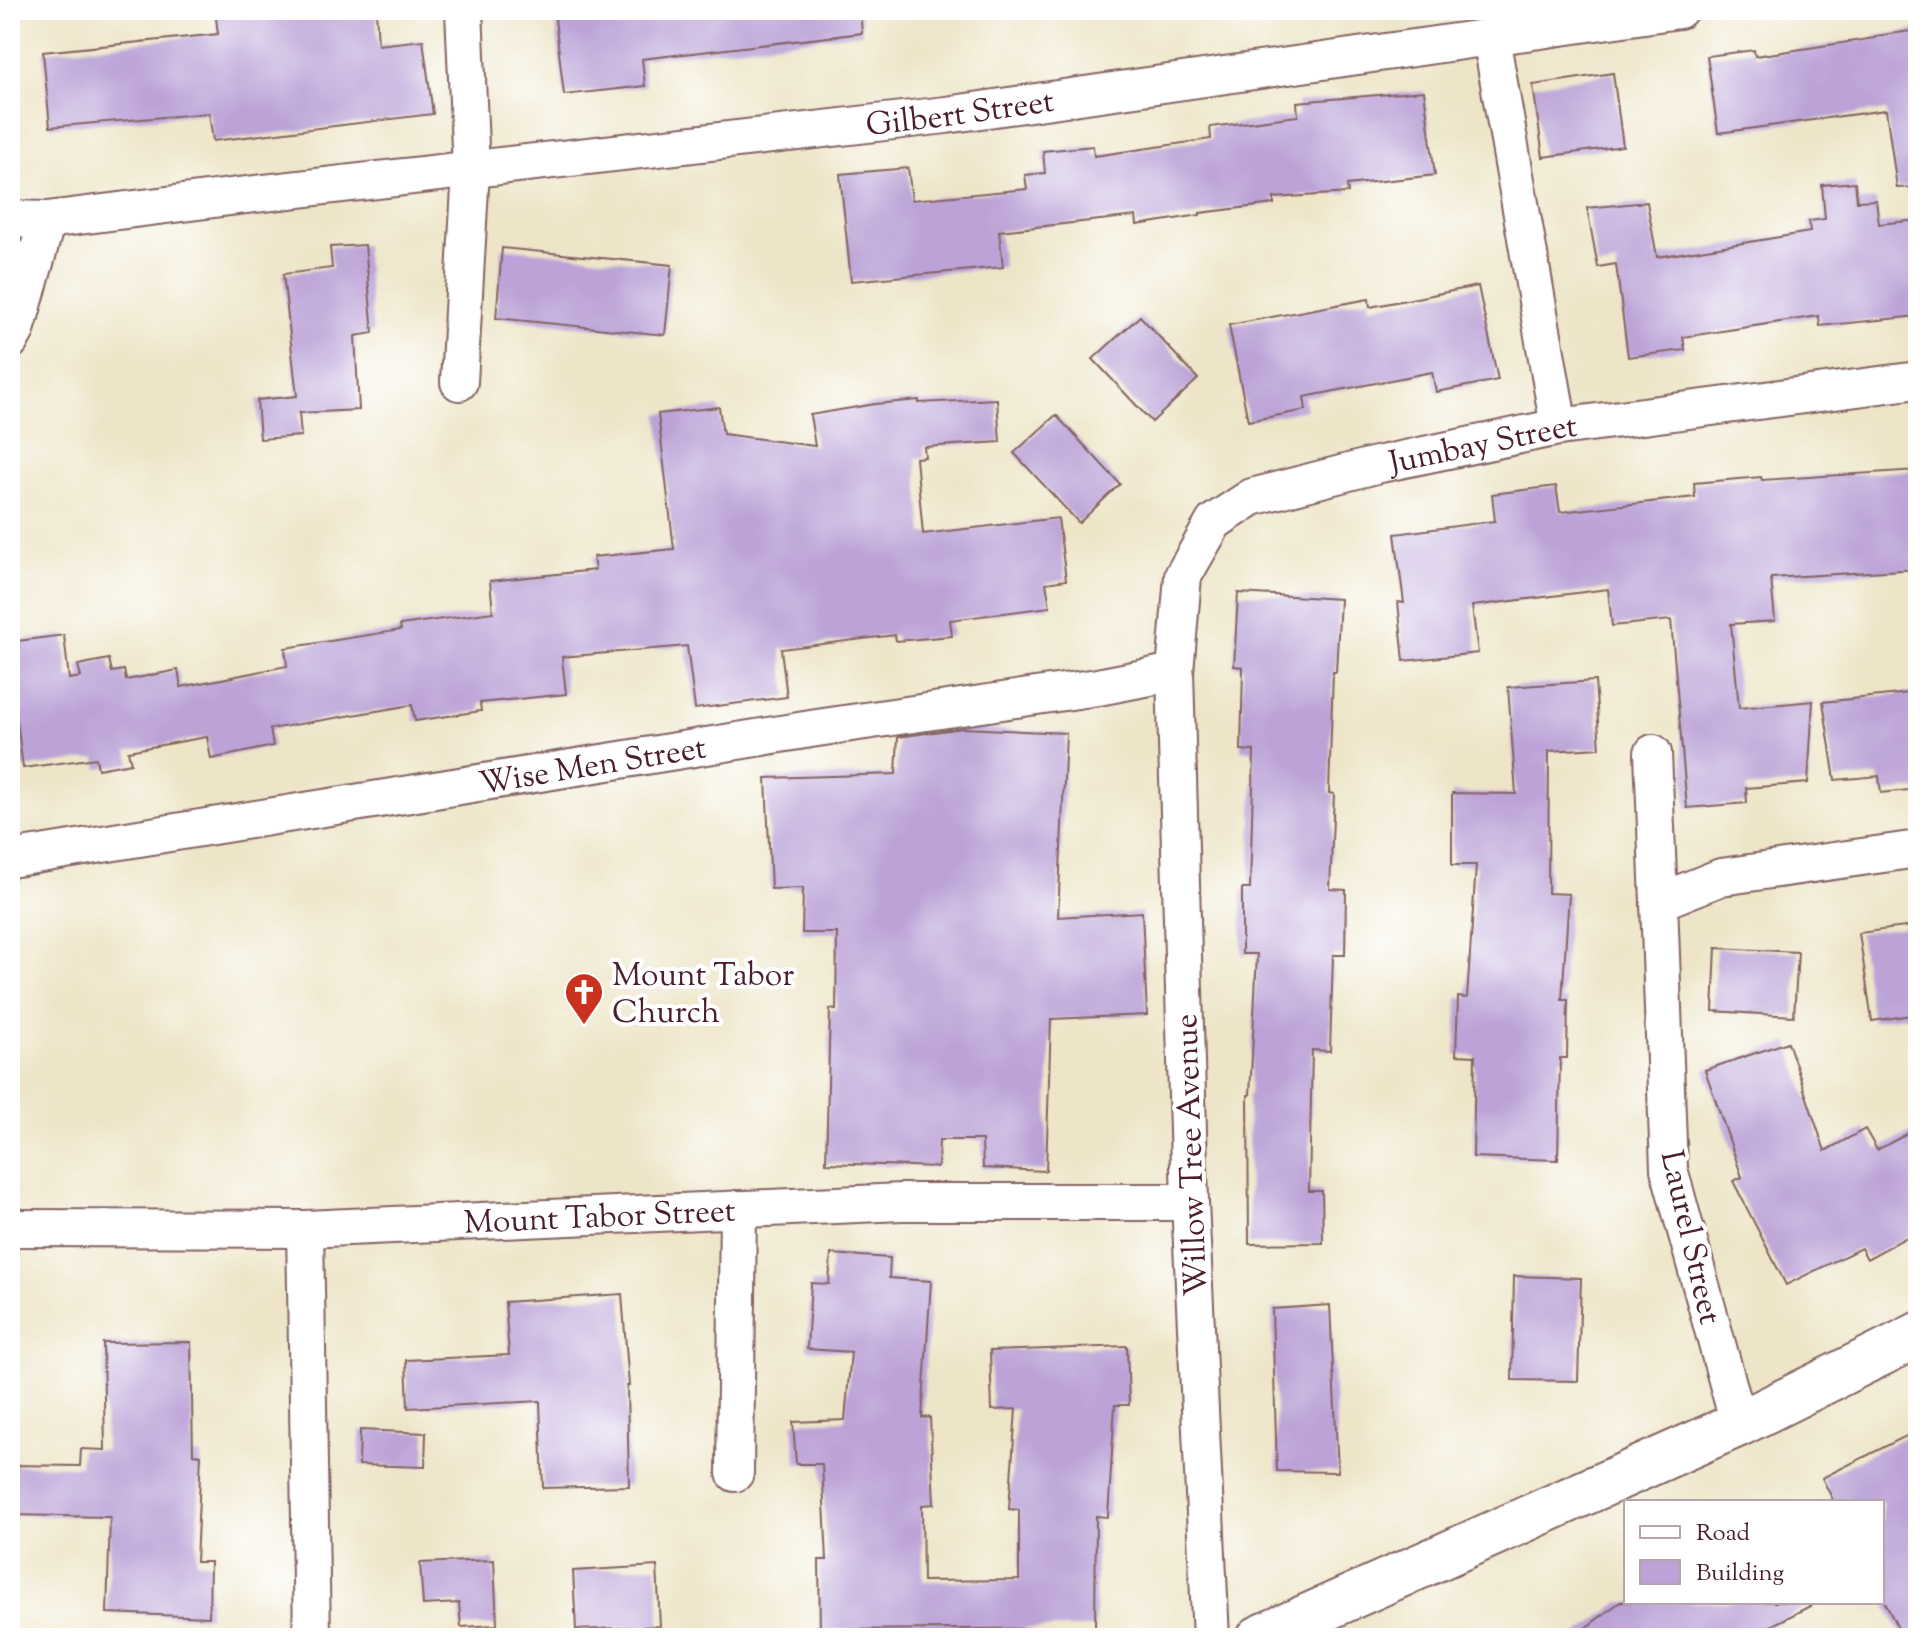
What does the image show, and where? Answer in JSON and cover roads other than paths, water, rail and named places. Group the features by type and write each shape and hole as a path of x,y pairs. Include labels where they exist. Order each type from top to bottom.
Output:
{"street":[{"path":"459,382 471,170 464,10"},
{"name":"Gilbert Street","path":"10,219 47,220 946,115 1679,10"},
{"path":"1491,37 1559,427"},
{"path":"10,341 16,330 47,220"},
{"name":"Jumbay Street","path":"1175,672 1183,576 1214,522 1252,497 1376,465 1559,427 1918,380"},
{"name":"Wise Men Street","path":"10,859 817,728 1098,687 1175,672"},
{"name":"Willow Tree Avenue","path":"1175,672 1190,1202 1211,1638"},
{"name":"Laurel Street","path":"1653,753 1669,1169 1739,1424"},
{"path":"1659,902 1721,877 1918,849"},
{"name":"Mount Tabor Street","path":"10,1228 305,1229 902,1202 1190,1202"},
{"path":"735,1473 738,1209"},
{"path":"305,1229 312,1638"},
{"path":"1259,1638 1739,1424 1918,1335"}],"place":[{"name":"Mount Tabor Church","path":"584,1026"}]}
